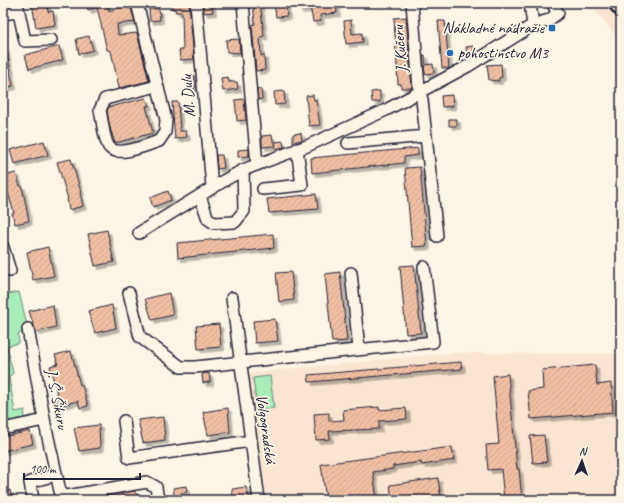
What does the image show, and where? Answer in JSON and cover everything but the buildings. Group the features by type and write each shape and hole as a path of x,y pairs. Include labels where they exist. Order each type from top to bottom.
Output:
{"street":[{"path":"137,3 166,120 165,132 159,141 121,152 114,151 108,146 100,110 105,99 157,86"},
{"name":"M. Dulu","path":"196,3 212,187"},
{"path":"243,3 256,165"},
{"name":"J. Kučeru","path":"412,3 421,92"},
{"path":"530,3 533,26"},
{"path":"139,233 200,196 212,187 243,170 297,149 386,110 421,92 533,26 549,20 558,13 552,3"},
{"path":"3,14 17,7 25,41 51,40"},
{"path":"421,92 437,236"},
{"path":"348,143 426,136"},
{"path":"262,189 302,185 297,149"},
{"path":"200,196 208,219 214,223 235,222 244,211 243,170"},
{"path":"3,247 10,271"},
{"path":"129,293 140,336 181,367 195,367 433,342 424,267"},
{"path":"351,273 359,349"},
{"name":"Volgogradská","path":"232,298 259,500"},
{"name":"J. Š. Šikuru","path":"28,329 44,420 62,498 147,482 156,487 158,500"},
{"path":"3,429 44,420"},
{"path":"124,422 129,458 251,440"},
{"path":"34,500 30,482 56,475"}],"shaded area":[{"path":"588,3 621,3 621,41 593,8"},
{"path":"452,353 621,354 621,500 266,500 249,373"}],"green space":[{"path":"19,292 28,329 18,334 19,343 7,346 10,358 3,357 3,295"},
{"path":"4,359 10,360 13,373 9,377 15,412 25,410 24,419 19,423 11,420 3,422"},
{"path":"270,376 274,408 257,410 253,378"}],"railway":[{"path":"605,3 621,21"}],"place":[{"name":"Nákladné nádražie","path":"552,28"},
{"name":"pohostinstvo M3","path":"450,53"}]}
